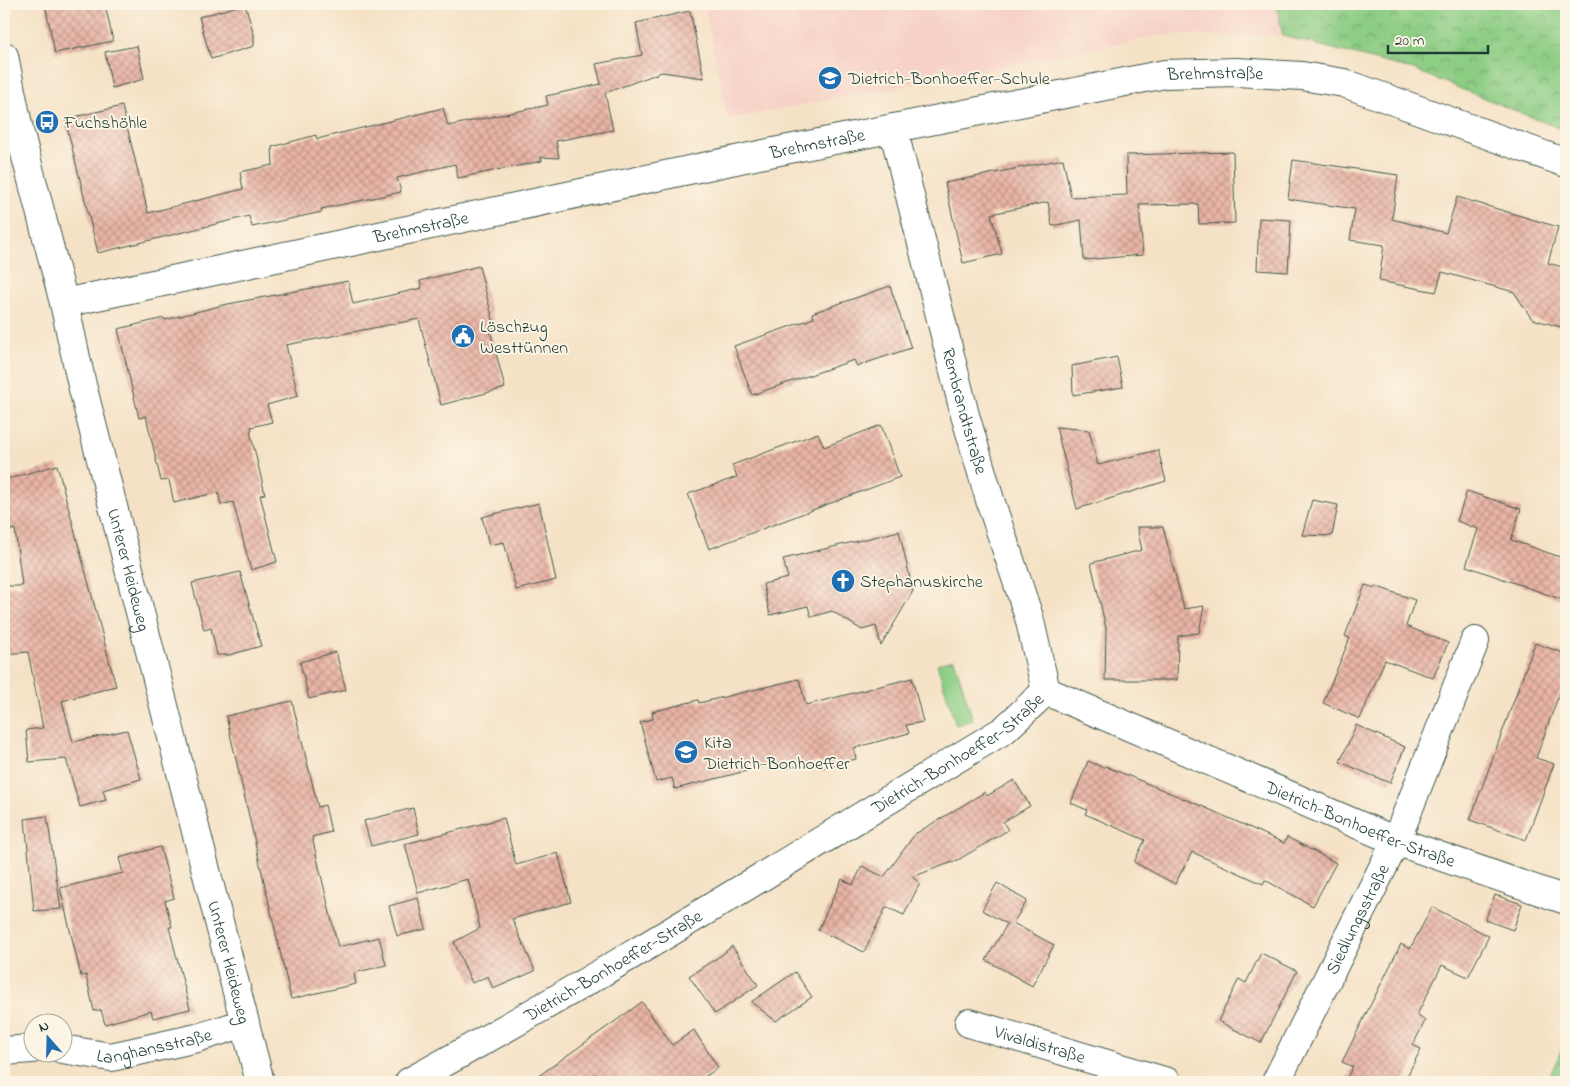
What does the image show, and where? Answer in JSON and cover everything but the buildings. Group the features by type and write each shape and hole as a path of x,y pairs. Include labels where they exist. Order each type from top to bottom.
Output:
{"street":[{"name":"Unterer Heideweg","path":"4,56 19,130 64,303 82,385 260,1082"},
{"name":"Brehmstraße","path":"64,303 730,161 1165,74 1237,72 1302,76 1344,83 1566,164"},
{"name":"Rembrandtstraße","path":"893,128 965,415 990,500 1029,617 1046,691"},
{"name":"Siedlungsstraße","path":"1276,1082 1396,841 1475,641"},
{"name":"Dietrich-Bonhoeffer-Straße","path":"409,1082 485,1041 610,968 1004,730 1046,691 1396,841 1566,900"},
{"name":"Langhansstraße","path":"72,1051 111,1057 197,1038 245,1023"},
{"name":"Vivaldistraße","path":"969,1023 1168,1082"},
{"path":"4,1051 22,1050"}],"shaded area":[{"name":"Dietrich-Bonhoeffer-Schule","path":"704,4 1276,4 1283,36 1162,35 728,119"}],"green space":[{"path":"1276,4 1566,4 1566,131 1414,70 1283,36"},
{"path":"954,659 973,720 956,725 937,664"},
{"path":"1566,1040 1566,1082 1547,1082"}],"place":[{"name":"Dietrich-Bonhoeffer-Schule","path":"830,78"},
{"name":"Fuchshöhle","path":"47,122"},
{"name":"Löschzug Westtünnen","path":"463,336"},
{"name":"Stephanuskirche","path":"843,581"},
{"name":"Kita Dietrich-Bonhoeffer","path":"686,752"}]}
